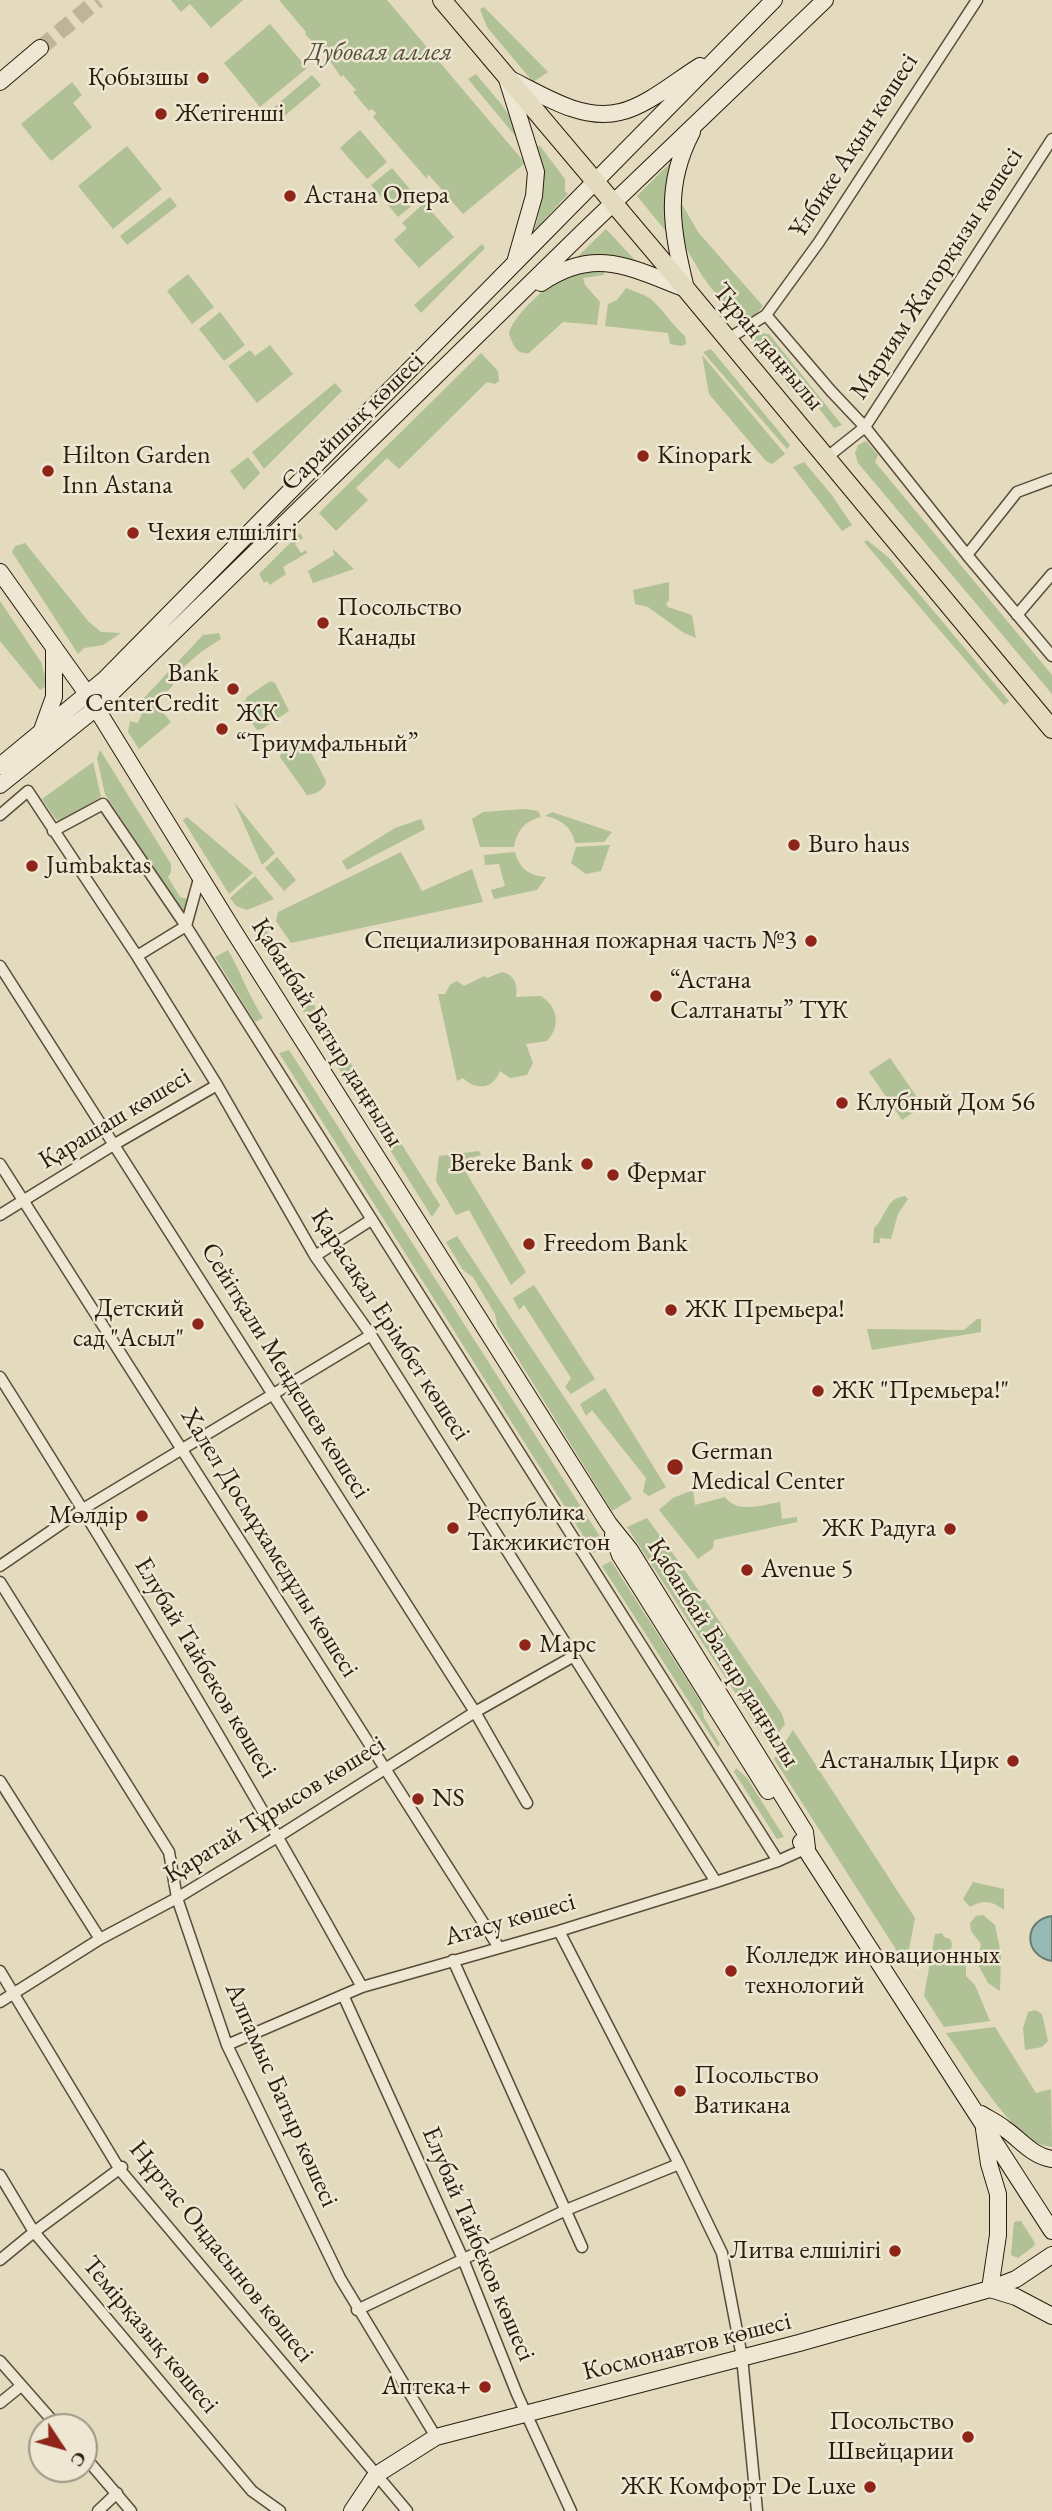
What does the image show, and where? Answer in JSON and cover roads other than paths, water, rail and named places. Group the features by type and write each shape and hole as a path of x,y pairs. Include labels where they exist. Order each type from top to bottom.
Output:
{"main road":[{"name":"Тұран даңғылы","path":"442,0 1052,729"},
{"path":"506,77 569,107 600,114 620,113 649,99 722,51 774,0"},
{"name":"Сарайшық көшесі","path":"0,785 92,702 513,302 825,0"},
{"path":"0,82 40,48"},
{"name":"Сарайшық көшесі","path":"0,766 41,733 92,702 722,51"},
{"path":"506,77 536,172 534,196 515,262"},
{"path":"686,289 677,251 672,192 685,144 698,121"},
{"path":"513,302 556,273 575,265 593,262 608,262 626,267 686,289"},
{"name":"Қабанбай Батыр даңғылы","path":"0,572 92,702 609,1524 630,1550 805,1832 807,1848 1052,2231"},
{"path":"41,733 54,697 54,647"},
{"path":"979,2116 1005,2129 1042,2157 1052,2159"},
{"path":"979,2116 998,2194 998,2235 990,2289 1016,2297 1052,2316"},
{"name":"Космонавтов көшесі","path":"352,2511 376,2474 436,2438 799,2343 990,2289 1016,2279 1052,2255"}],"street":[{"name":"Ұлбике Ақын көшесі","path":"766,315 819,242 977,0"},
{"name":"Мариям Жагорқызы көшесі","path":"826,457 865,427 1052,139"},
{"path":"728,339 766,315 865,427 1052,656"},
{"path":"967,555 1017,492 1052,480"},
{"path":"1017,615 1052,574"},
{"name":"Қарасақал Ерімбет көшесі","path":"0,815 28,791 137,956 217,1085 315,1256 371,1335 716,1882"},
{"path":"53,831 103,804 186,926 778,1861"},
{"path":"137,956 186,926 200,875"},
{"name":"Сейітқали Меңдешев көшесі","path":"0,966 475,1712 527,1803"},
{"name":"Қарашаш көшесі","path":"0,1215 217,1085"},
{"name":"Халел Досмұхамедұлы көшесі","path":"0,1164 498,1947"},
{"path":"315,1256 371,1220"},
{"path":"0,1566 83,1509 371,1335"},
{"name":"Елубай Тайбеков көшесі","path":"0,1377 83,1509 279,1836 362,1987"},
{"name":"Алпамыс Батыр көшесі","path":"0,1582 169,1852 177,1898 228,2045 358,2310 436,2438"},
{"name":"Қаратай Тұрысов көшесі","path":"0,2002 100,1939 177,1898 279,1836 475,1712 574,1656"},
{"path":"0,1781 100,1939"},
{"name":"Атасу көшесі","path":"228,2045 362,1987 559,1931 716,1882 807,1848"},
{"path":"559,1931 722,2253 741,2357 757,2511"},
{"path":"453,1960 582,2247"},
{"name":"Нұртас Оңдасынов көшесі","path":"0,1971 121,2168 407,2511"},
{"name":"Елубай Тайбеков көшесі","path":"343,1995 463,2259 526,2414 571,2511"},
{"path":"358,2310 566,2210 679,2164"},
{"path":"0,2260 121,2168"},
{"name":"Темірқазық көшесі","path":"0,2175 34,2232 252,2491 280,2511"},
{"path":"0,2361 45,2413"},
{"path":"0,2403 21,2386"},
{"path":"98,2472 131,2511"},
{"path":"98,2511 117,2493"}],"water":[{"path":"1052,1916 1052,1961 1042,1958 1036,1952 1030,1938 1036,1924"}],"tunnel":[{"path":"40,48 98,0"}],"place":[{"name":"Қобызшы","path":"203,78"},
{"name":"Жетігенші","path":"161,114"},
{"name":"Астана Опера","path":"290,196"},
{"name":"Kinopark","path":"643,456"},
{"name":"Hilton Garden Inn Astana","path":"48,471"},
{"name":"Чехия елшілігі","path":"133,533"},
{"name":"Посольство Канады","path":"323,623"},
{"name":"Bank CenterCredit","path":"233,689"},
{"name":"ЖК “Триумфальный”","path":"222,729"},
{"name":"Buro haus","path":"794,845"},
{"name":"Jumbaktas","path":"32,866"},
{"name":"Специализированная пожарная часть №3","path":"811,941"},
{"name":"“Астана Салтанаты” ТҮК","path":"656,996"},
{"name":"Клубный Дом 56","path":"842,1103"},
{"name":"Bereke Bank","path":"587,1164"},
{"name":"Фермаг","path":"613,1175"},
{"name":"Freedom Bank","path":"529,1244"},
{"name":"ЖК Премьера!","path":"671,1310"},
{"name":"Детский сад \"Асыл\"","path":"198,1324"},
{"name":"ЖК \"Премьера!\"","path":"818,1391"},
{"name":"German Medical Center","path":"675,1467"},
{"name":"Мөлдір","path":"142,1516"},
{"name":"Республика Такжикистон","path":"453,1528"},
{"name":"ЖК Радуга","path":"950,1529"},
{"name":"Avenue 5","path":"747,1570"},
{"name":"Марс","path":"525,1645"},
{"name":"Астаналық Цирк","path":"1013,1761"},
{"name":"NS","path":"418,1799"},
{"name":"Колледж иновационных технологий","path":"731,1971"},
{"name":"Посольство Ватикана","path":"680,2091"},
{"name":"Литва елшілігі","path":"895,2251"},
{"name":"Аптека+","path":"485,2387"},
{"name":"Посольство Швейцарии","path":"968,2437"},
{"name":"ЖК Комфорт De Luxe","path":"870,2487"}],"park label":[{"name":"Дубовая аллея","path":"379,53"}]}
